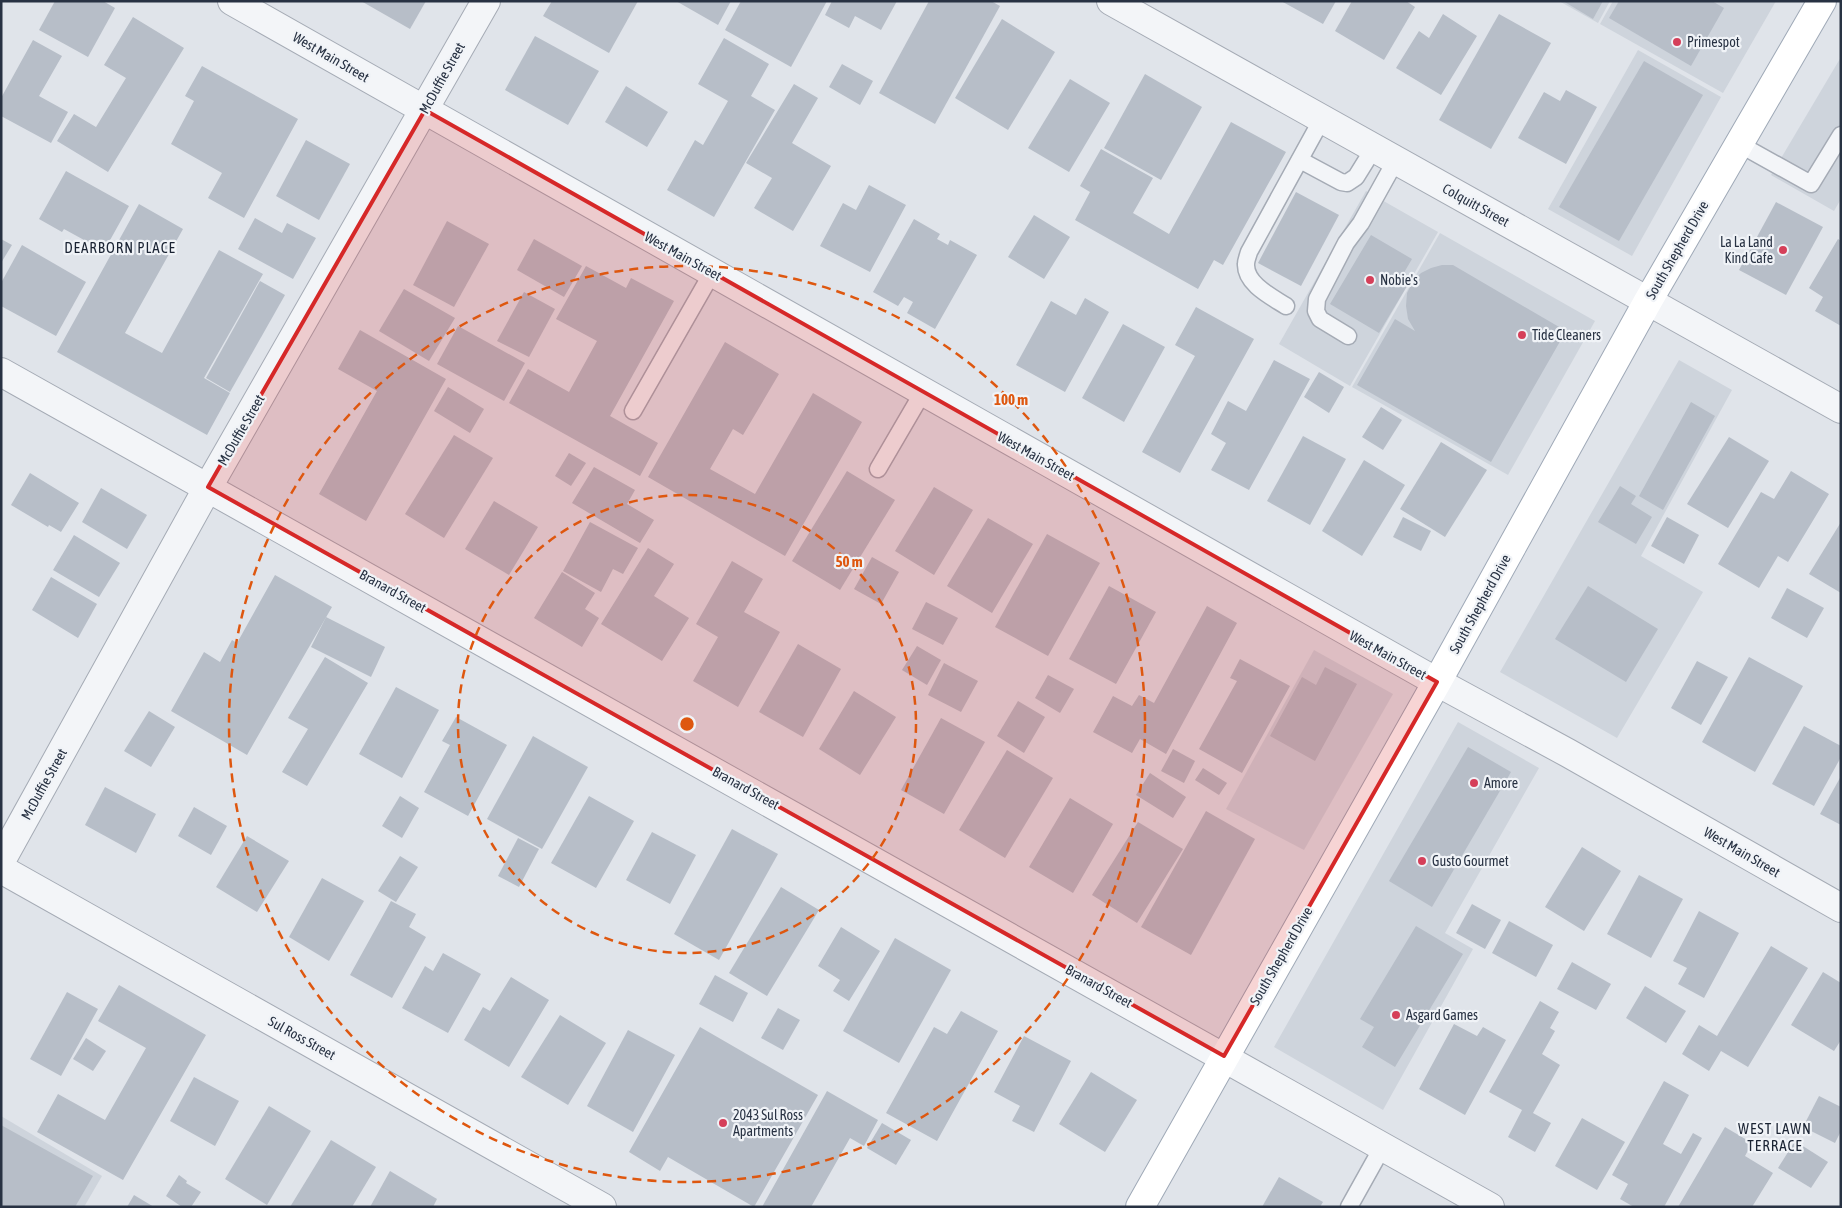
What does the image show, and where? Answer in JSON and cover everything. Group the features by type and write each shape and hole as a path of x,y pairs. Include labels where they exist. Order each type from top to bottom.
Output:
{"main road":[{"name":"South Shepherd Drive","path":"1140,1207 1437,682 1648,301 1822,1"}],"street":[{"name":"West Main Street","path":"232,1 1437,682 1568,753 1841,908"},
{"name":"McDuffie Street","path":"1,861 208,487 486,1"},
{"name":"Colquitt Street","path":"1111,1 1841,410"},
{"name":"Branard Street","path":"1,372 1224,1056 1490,1207"},
{"name":"Sul Ross Street","path":"1,869 602,1207"}],"lane":[{"path":"1286,306 1262,290 1250,279 1245,265 1249,252 1322,119"},
{"path":"1739,144 1811,184 1841,135"},
{"path":"1300,160 1341,182 1347,183 1385,154"},
{"path":"1348,336 1320,319 1316,310 1316,299 1346,242 1361,223 1385,154"},
{"path":"633,411 712,273"},
{"path":"878,469 923,392"},
{"path":"1348,1207 1383,1146"}],"highlighted area":[{"path":"425,110 1437,682 1224,1056 208,487"}],"shaded area":[{"path":"1559,1 1610,1 1598,23"},
{"path":"1613,1 1776,1 1723,93 1600,24"},
{"path":"1638,50 1721,97 1632,256 1548,209"},
{"path":"1841,57 1841,199 1834,211 1771,175"},
{"path":"1366,191 1438,232 1350,386 1279,344"},
{"path":"1440,233 1595,321 1508,475 1352,387"},
{"path":"1679,360 1732,390 1641,556 1703,592 1617,738 1500,672"},
{"path":"1314,650 1393,694 1304,850 1226,809"},
{"path":"1458,722 1539,768 1445,933 1473,949 1383,1110 1274,1047"},
{"path":"1,1116 102,1176 84,1207 1,1207"}],"building":[{"path":"55,1 103,1 115,8 88,57 39,30"},
{"path":"361,1 426,1 410,29"},
{"path":"552,1 638,1 609,53 543,16"},
{"path":"676,1 731,1 718,25"},
{"path":"741,1 827,1 791,67 725,30"},
{"path":"832,1 897,1 881,30 855,16 849,28 825,15"},
{"path":"929,1 991,1 1000,6 935,124 879,93"},
{"path":"1281,1 1336,1 1323,24"},
{"path":"1352,1 1406,1 1415,7 1384,60 1335,31"},
{"path":"1563,1 1603,1 1593,19"},
{"name":"Primespot","path":"1619,1 1712,1 1724,8 1691,66 1609,18"},
{"path":"1443,14 1477,36 1441,95 1396,68 1419,31 1429,38"},
{"path":"1499,14 1551,43 1491,149 1439,120"},
{"path":"133,17 184,48 108,172 57,141 74,114 96,127 126,78 104,65"},
{"path":"1002,19 1055,52 1008,130 955,98"},
{"path":"535,36 599,71 568,125 505,90"},
{"path":"724,38 769,64 751,96 775,110 714,217 667,190 695,140 703,145 728,101 698,84"},
{"path":"33,40 62,56 39,96 68,112 51,143 1,116 1,98"},
{"path":"1644,61 1703,95 1619,241 1559,207"},
{"path":"842,64 873,81 860,105 829,87"},
{"path":"202,66 298,119 244,218 208,198 222,173 171,144 194,101 185,96"},
{"path":"1145,74 1202,107 1161,180 1104,148"},
{"path":"1070,79 1110,103 1069,172 1028,148"},
{"path":"794,84 818,98 792,143 831,166 793,231 754,208 772,178 746,163"},
{"path":"626,86 668,112 647,147 605,122"},
{"path":"1566,90 1597,107 1566,164 1518,138 1544,92 1560,101"},
{"path":"1231,122 1286,152 1223,265 1214,260 1198,289 1075,220 1090,192 1080,186 1101,149 1153,178 1133,213 1169,234"},
{"path":"306,140 350,164 319,220 276,196"},
{"path":"66,171 129,206 104,251 64,229 62,232 39,219"},
{"path":"869,185 906,205 870,272 820,246 843,203 856,210"},
{"path":"1296,192 1339,215 1301,286 1258,263"},
{"path":"1776,202 1823,227 1786,295 1739,270"},
{"path":"139,204 183,229 125,333 162,353 219,250 263,274 204,378 230,393 207,435 57,352"},
{"path":"1034,215 1070,237 1044,279 1008,257"},
{"path":"255,218 282,233 287,223 316,238 293,279 238,249"},
{"path":"914,219 940,234 937,239 948,245 950,240 977,255 935,329 907,313 913,302 904,297 898,306 873,292"},
{"path":"447,221 489,244 454,307 413,285"},
{"path":"1371,235 1412,259 1402,276 1410,281 1379,333 1330,304"},
{"path":"1,239 12,245 1,263"},
{"path":"534,239 582,266 564,297 517,270"},
{"path":"1838,239 1841,241 1841,326 1815,311 1823,297 1809,288"},
{"path":"22,245 86,282 56,336 1,306 1,283"},
{"path":"1442,265 1453,265 1566,331 1491,462 1357,385 1395,319 1415,331 1408,319 1407,293 1413,281 1421,273"},
{"path":"586,266 626,288 631,278 674,301 610,416 658,443 640,476 509,403 528,369 569,392 597,341 556,319"},
{"path":"260,281 285,295 230,392 206,378"},
{"path":"404,289 455,318 429,361 379,331"},
{"path":"524,292 555,309 529,357 497,341"},
{"path":"1085,298 1109,312 1065,392 1016,365 1051,301 1076,315"},
{"path":"1196,307 1254,339 1180,473 1142,452 1195,356 1175,345"},
{"path":"1123,324 1165,347 1124,422 1082,398"},
{"path":"458,326 525,363 504,401 437,364"},
{"path":"360,330 446,379 366,521 319,494 377,391 338,369"},
{"path":"725,342 779,374 743,435 733,429 710,469 755,494 813,393 862,422 785,556 648,477"},
{"path":"1274,360 1310,379 1249,490 1211,470 1226,443 1211,434 1228,401 1246,411"},
{"path":"1319,372 1344,387 1329,413 1304,397"},
{"path":"448,387 484,409 470,433 434,411"},
{"path":"1691,402 1715,416 1663,510 1639,496"},
{"path":"1381,407 1402,420 1383,450 1362,437"},
{"path":"454,435 493,458 444,538 405,514"},
{"path":"1303,436 1346,459 1310,525 1267,501"},
{"path":"1729,437 1769,461 1728,528 1687,504"},
{"path":"1441,442 1487,470 1445,537 1400,509"},
{"path":"569,453 586,463 571,486 555,476"},
{"path":"1364,460 1405,485 1362,556 1322,531"},
{"path":"594,467 635,490 627,504 654,520 640,543 572,503"},
{"path":"847,471 895,500 840,590 792,561"},
{"path":"1791,471 1829,494 1788,562 1778,556 1759,588 1718,564 1761,492 1774,499"},
{"path":"30,473 79,503 61,532 49,525 48,527 11,505"},
{"path":"1620,486 1636,496 1631,504 1652,517 1636,544 1598,522"},
{"path":"934,487 973,510 934,575 895,551"},
{"path":"101,488 147,515 127,549 82,522"},
{"path":"494,501 538,527 509,575 465,549"},
{"path":"1403,517 1431,531 1421,551 1393,537"},
{"path":"1667,517 1699,535 1684,564 1651,546"},
{"path":"988,518 1033,544 992,613 947,586"},
{"path":"590,522 638,548 623,574 613,569 601,592 563,571"},
{"path":"1841,522 1841,593 1809,574"},
{"path":"1047,534 1100,563 1048,656 995,627"},
{"path":"74,535 120,563 99,597 53,570"},
{"path":"648,548 674,564 654,596 689,618 662,661 601,624"},
{"path":"872,557 899,572 881,604 854,589"},
{"path":"732,561 763,579 744,612 780,632 738,707 693,681 718,637 696,624"},
{"path":"562,572 595,593 585,609 599,618 582,647 534,618"},
{"path":"275,575 332,607 247,755 171,711 204,652 220,662 232,640 237,643"},
{"path":"51,577 97,604 78,638 32,610"},
{"path":"1109,586 1156,612 1116,684 1069,659"},
{"path":"1588,586 1658,629 1626,682 1555,639"},
{"path":"1787,588 1824,608 1807,638 1771,618"},
{"path":"926,602 958,618 943,645 912,629"},
{"path":"1207,606 1237,623 1166,754 1140,739 1132,753 1093,732 1113,696 1132,706 1139,695 1154,703"},
{"path":"326,617 385,647 371,677 311,647"},
{"path":"798,644 841,669 803,737 759,712"},
{"path":"917,646 941,660 927,685 902,670"},
{"path":"325,657 368,683 307,786 282,772 308,729 288,718"},
{"path":"1749,657 1803,686 1755,772 1702,742"},
{"path":"1240,659 1290,686 1242,773 1199,749 1237,681 1230,678"},
{"path":"1697,661 1728,677 1701,725 1671,708"},
{"path":"944,663 978,681 961,712 928,695"},
{"path":"1325,667 1357,684 1315,761 1270,736 1302,677 1316,685"},
{"path":"1048,675 1074,689 1060,713 1035,698"},
{"path":"396,687 439,710 402,778 359,754"},
{"path":"854,691 896,717 860,775 819,749"},
{"path":"1018,701 1045,717 1024,753 997,736"},
{"path":"149,711 175,727 151,767 124,751"},
{"path":"456,717 507,745 468,816 424,792 450,745 442,741"},
{"path":"941,718 985,742 944,814 901,790"},
{"path":"1804,726 1841,746 1841,757 1814,806 1772,784"},
{"path":"533,736 588,767 542,849 487,819"},
{"path":"1468,747 1511,772 1432,907 1389,881"},
{"path":"1173,749 1195,761 1184,783 1161,771"},
{"path":"1007,750 1053,778 1005,858 959,830"},
{"path":"1203,768 1227,783 1219,795 1195,780"},
{"path":"1150,773 1186,797 1173,818 1136,795"},
{"path":"1841,776 1841,825 1820,814"},
{"path":"105,787 156,814 136,853 85,825"},
{"path":"400,796 419,808 402,838 382,826"},
{"path":"589,796 634,821 596,888 551,863"},
{"path":"1070,798 1113,824 1073,893 1029,867"},
{"path":"194,807 227,826 211,855 178,836"},
{"path":"1206,811 1255,839 1191,955 1141,927"},
{"path":"1138,822 1183,849 1137,923 1092,895"},
{"path":"732,829 778,854 719,960 674,934"},
{"path":"652,832 696,855 670,904 626,880"},
{"path":"247,836 289,861 257,912 216,887"},
{"path":"518,838 539,849 519,887 498,876"},
{"path":"1582,847 1621,871 1584,931 1545,907"},
{"path":"400,856 418,867 396,902 378,891"},
{"path":"1639,875 1683,899 1651,958 1607,934"},
{"path":"322,878 364,901 329,961 289,937"},
{"path":"781,887 819,910 767,996 729,973"},
{"path":"391,901 416,914 409,927 426,937 392,998 350,975"},
{"path":"1472,904 1501,920 1485,949 1456,933"},
{"path":"1699,911 1739,933 1704,998 1678,984 1687,968 1673,961"},
{"path":"1509,921 1553,945 1536,977 1492,953"},
{"path":"1416,926 1463,954 1395,1067 1362,1047 1374,1027 1360,1019"},
{"path":"841,927 880,951 849,1001 833,991 840,980 818,966"},
{"path":"895,938 951,970 899,1063 843,1031"},
{"path":"1771,946 1808,968 1748,1067 1721,1051 1709,1071 1682,1054 1699,1025 1717,1036"},
{"path":"443,953 481,974 448,1033 402,1008 425,966 433,971"},
{"path":"1572,962 1611,984 1596,1010 1557,989"},
{"path":"1823,972 1841,983 1841,1040 1834,1051 1791,1025"},
{"path":"715,975 748,993 733,1022 699,1004"},
{"path":"511,977 549,1000 509,1067 464,1040 483,1007 490,1011"},
{"path":"119,985 206,1035 123,1180 37,1132 58,1094 105,1120 146,1048 98,1021"},
{"path":"1645,986 1686,1011 1666,1043 1626,1018"},
{"path":"67,992 98,1009 61,1076 30,1059"},
{"path":"1540,1001 1559,1012 1550,1028 1555,1031 1542,1054 1560,1065 1533,1113 1551,1123 1535,1152 1508,1137 1522,1110 1489,1092"},
{"path":"778,1008 800,1020 783,1050 761,1038"},
{"path":"961,1011 998,1031 937,1141 886,1113 934,1027 947,1034"},
{"path":"560,1015 606,1043 568,1105 521,1077"},
{"path":"1454,1024 1477,1036 1483,1027 1506,1040 1465,1115 1419,1089"},
{"name":"2043 Sul Ross Apartments","path":"700,1027 818,1095 754,1207 668,1157 660,1171 629,1152"},
{"path":"628,1030 675,1055 633,1132 587,1106"},
{"path":"1024,1036 1071,1061 1034,1132 1012,1121 1020,1106 994,1092"},
{"path":"86,1038 106,1051 93,1071 73,1059"},
{"path":"1091,1072 1137,1100 1105,1152 1059,1124"},
{"path":"194,1077 239,1101 215,1146 170,1121"},
{"path":"1664,1081 1689,1095 1663,1144 1681,1154 1693,1133 1702,1138 1664,1207 1634,1207 1620,1199 1628,1184 1612,1175"},
{"path":"827,1091 878,1120 864,1146 850,1138 811,1207 762,1207"},
{"path":"1819,1096 1841,1107 1841,1131 1835,1143 1803,1127"},
{"path":"269,1106 311,1131 267,1205 225,1179"},
{"path":"1582,1118 1625,1142 1597,1190 1555,1166"},
{"path":"882,1123 911,1140 896,1165 867,1148"},
{"path":"1,1125 93,1176 75,1207 1,1207"},
{"path":"1725,1127 1752,1143 1745,1156 1773,1173 1752,1207 1678,1207"},
{"path":"331,1140 376,1167 352,1207 290,1207"},
{"path":"1795,1141 1828,1162 1811,1188 1778,1168"},
{"path":"390,1171 437,1199 433,1207 370,1207"},
{"path":"179,1175 187,1181 186,1183 201,1192 191,1207 182,1207 166,1196"},
{"path":"1279,1177 1323,1202 1320,1207 1262,1207"},
{"path":"134,1195 154,1207 127,1207"}],"place":[{"name":"Primespot","path":"1677,42"},
{"name":"La La Land Kind Cafe","path":"1783,250"},
{"name":"Nobie's","path":"1370,280"},
{"name":"Tide Cleaners","path":"1522,335"},
{"name":"Amore","path":"1474,783"},
{"name":"Gusto Gourmet","path":"1422,861"},
{"name":"Asgard Games","path":"1396,1015"},
{"name":"2043 Sul Ross Apartments","path":"723,1123"}],"district":[{"name":"DEARBORN PLACE","path":"120,247"},
{"name":"WEST LAWN TERRACE","path":"1775,1136"}]}
